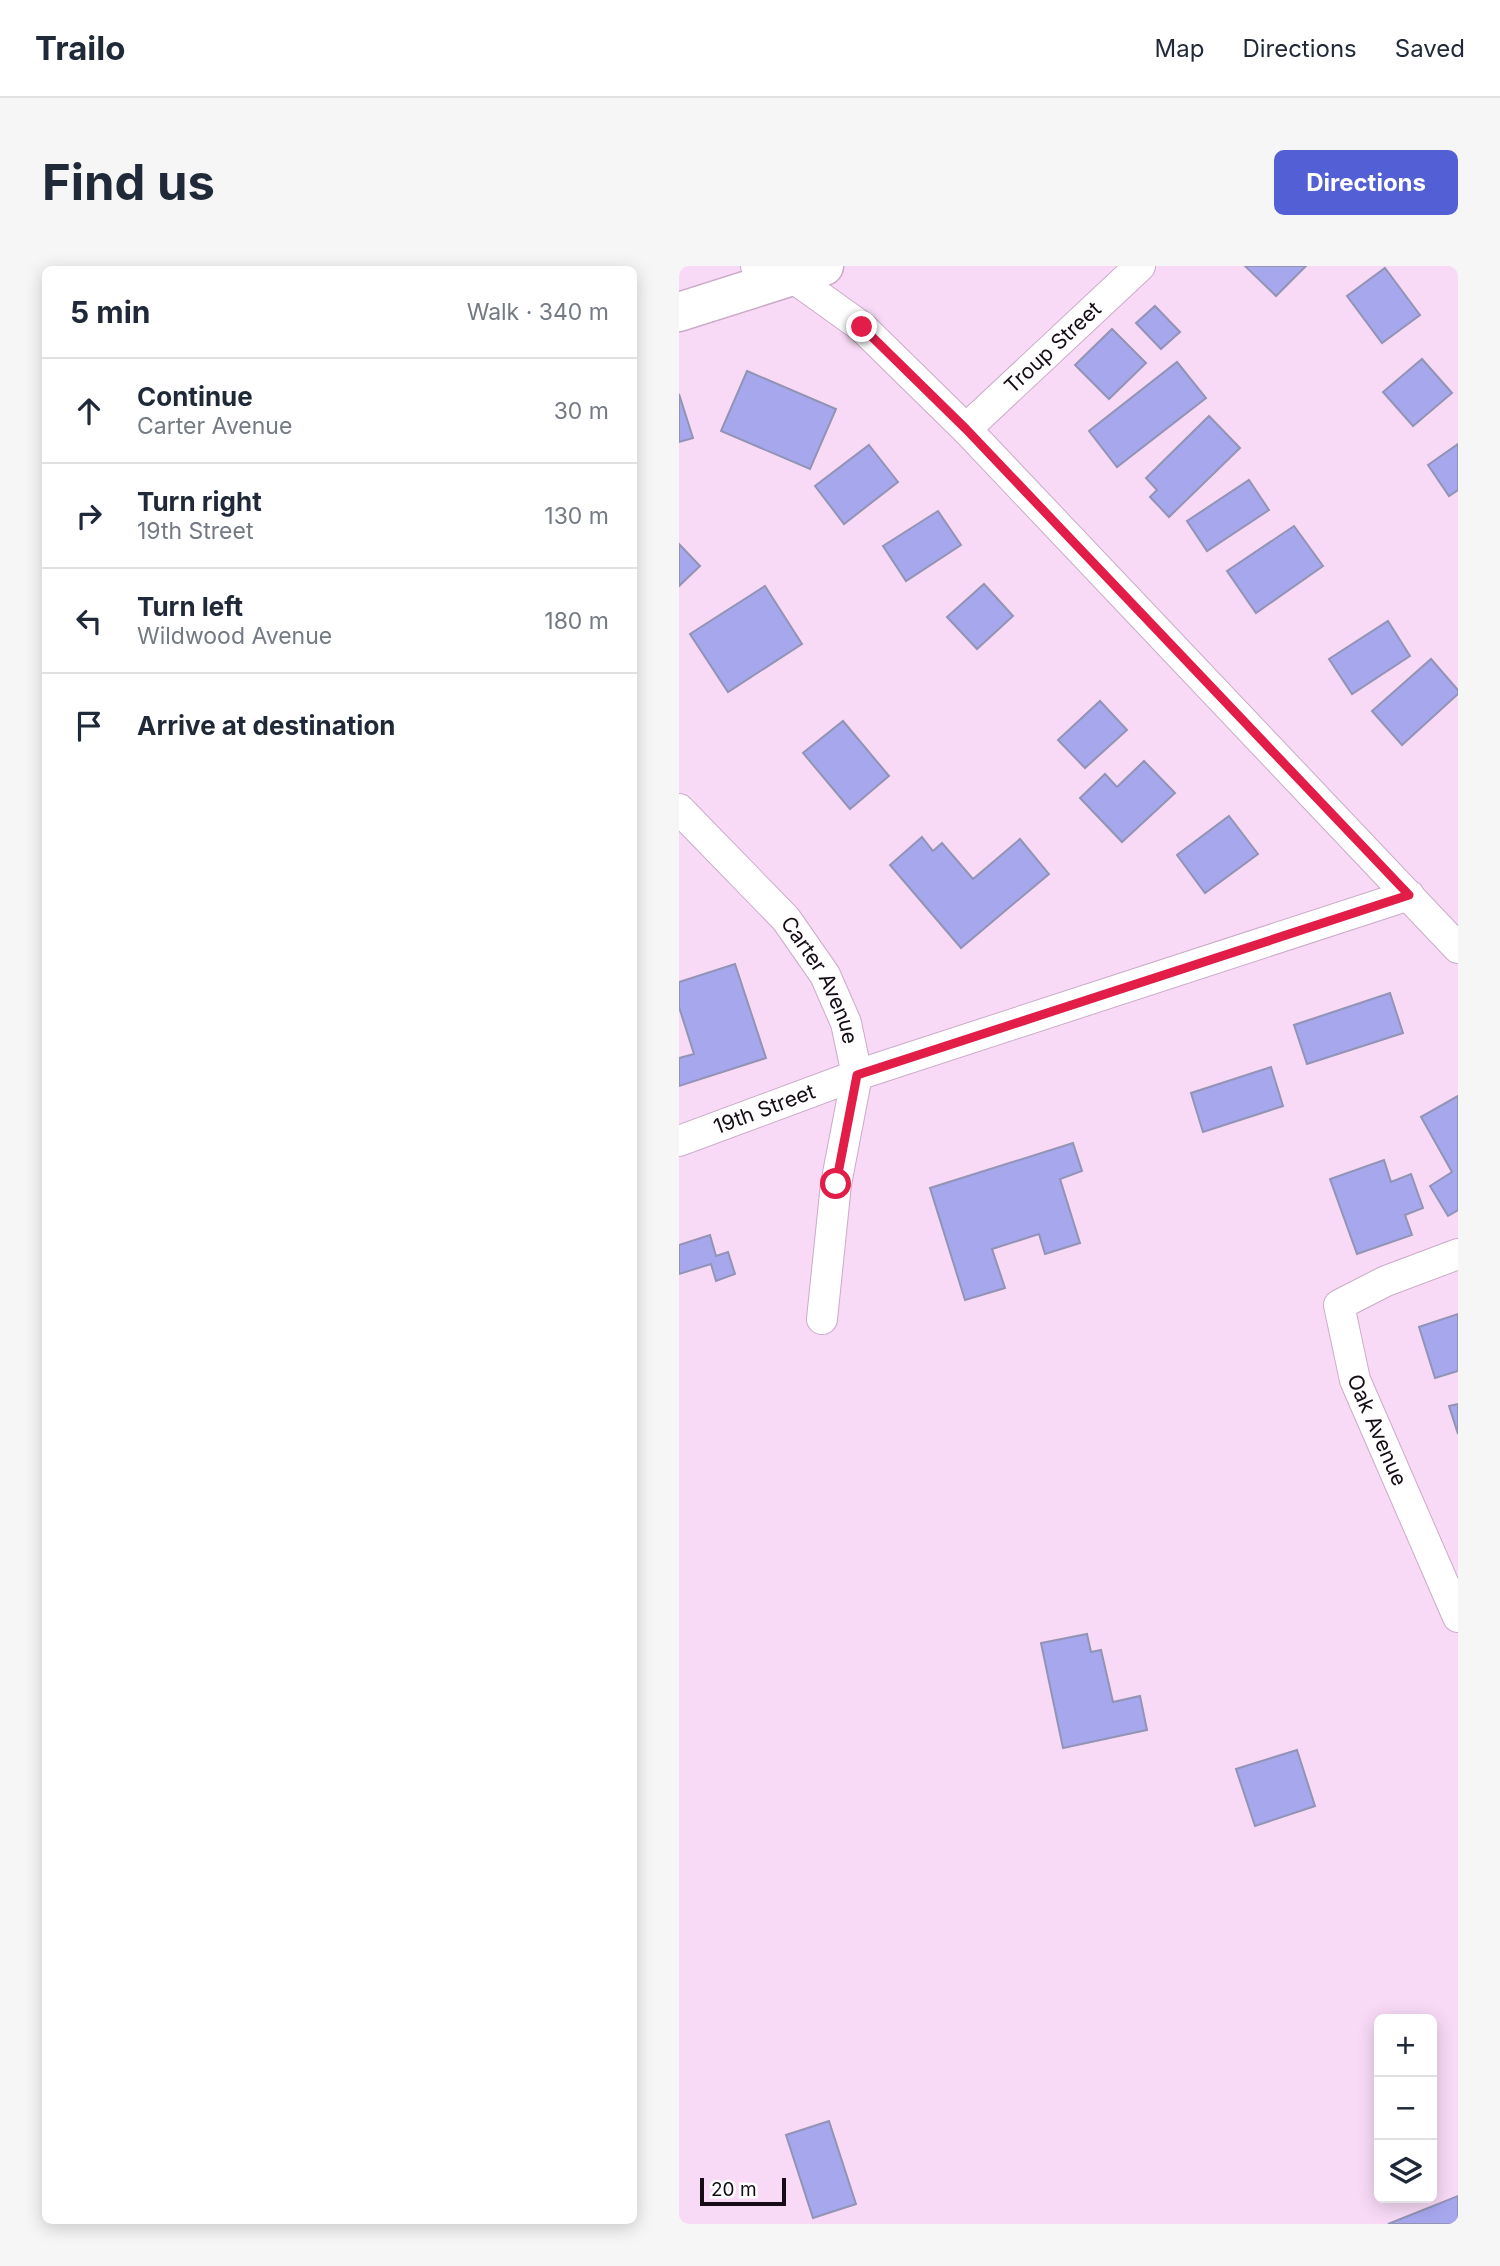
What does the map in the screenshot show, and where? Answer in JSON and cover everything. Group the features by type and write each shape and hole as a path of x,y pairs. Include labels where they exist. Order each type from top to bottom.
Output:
{"street":[{"name":"Troup Street","path":"966,429 1140,266"},
{"path":"679,312 790,269 862,327 966,429 1458,948"},
{"name":"Carter Avenue","path":"679,809 786,919 825,975 846,1023 857,1075 836,1184 822,1319"},
{"name":"19th Street","path":"679,1141 857,1075 1409,895"},
{"name":"Oak Avenue","path":"1458,1254 1386,1281 1339,1305 1355,1380 1458,1616"}],"building":[{"path":"1245,266 1306,266 1276,296"},
{"path":"1385,268 1420,315 1382,343 1347,296"},
{"path":"1155,306 1180,332 1161,349 1136,323"},
{"path":"1112,329 1146,363 1109,399 1075,365"},
{"path":"1422,359 1452,393 1413,426 1383,392"},
{"path":"1177,362 1206,398 1117,467 1089,431"},
{"path":"747,371 836,409 810,469 721,431"},
{"path":"679,394 693,438 679,442"},
{"path":"1209,416 1240,448 1169,517 1150,497 1157,490 1146,478"},
{"path":"1458,444 1458,490 1449,496 1428,465"},
{"path":"869,445 898,482 844,524 815,486"},
{"path":"1249,480 1269,510 1207,551 1187,521"},
{"path":"938,511 961,545 906,581 883,546"},
{"path":"1294,526 1323,566 1256,613 1227,571"},
{"path":"679,544 700,566 679,586"},
{"path":"984,584 1013,616 977,649 947,617"},
{"path":"765,586 802,644 728,692 690,634"},
{"path":"1388,621 1410,656 1352,694 1329,659"},
{"path":"1431,659 1458,690 1458,694 1402,745 1372,711"},
{"path":"1100,701 1127,730 1085,768 1058,740"},
{"path":"843,721 889,776 850,809 803,753"},
{"path":"1144,761 1175,793 1122,842 1080,798 1105,774 1117,787"},
{"path":"1229,816 1258,854 1205,893 1177,855"},
{"path":"922,837 933,851 942,843 973,879 1020,839 1049,874 961,948 890,865"},
{"path":"735,964 766,1058 679,1086 679,1058 694,1054 679,1007 679,982"},
{"path":"1390,993 1403,1033 1307,1064 1294,1025"},
{"path":"1271,1067 1283,1106 1203,1132 1191,1093"},
{"path":"1458,1096 1458,1210 1448,1216 1430,1186 1452,1172 1421,1117"},
{"path":"1073,1143 1082,1171 1060,1179 1080,1243 1045,1254 1039,1234 992,1249 1005,1288 965,1300 930,1188"},
{"path":"1384,1160 1391,1182 1411,1174 1423,1208 1405,1215 1412,1235 1357,1254 1330,1179"},
{"path":"710,1235 716,1256 728,1252 735,1274 716,1281 711,1264 679,1274 679,1245"},
{"path":"1458,1314 1458,1371 1435,1378 1419,1327"},
{"path":"1458,1404 1458,1434 1449,1406"},
{"path":"1087,1634 1091,1652 1101,1650 1113,1702 1140,1696 1147,1730 1063,1748 1041,1643"},
{"path":"1297,1750 1315,1806 1255,1826 1236,1769"},
{"path":"829,2121 856,2204 813,2218 786,2135"},
{"path":"1458,2196 1458,2224 1388,2224"}],"route":[{"path":"836,1184 857,1075 1409,895 966,429 862,327"}]}
